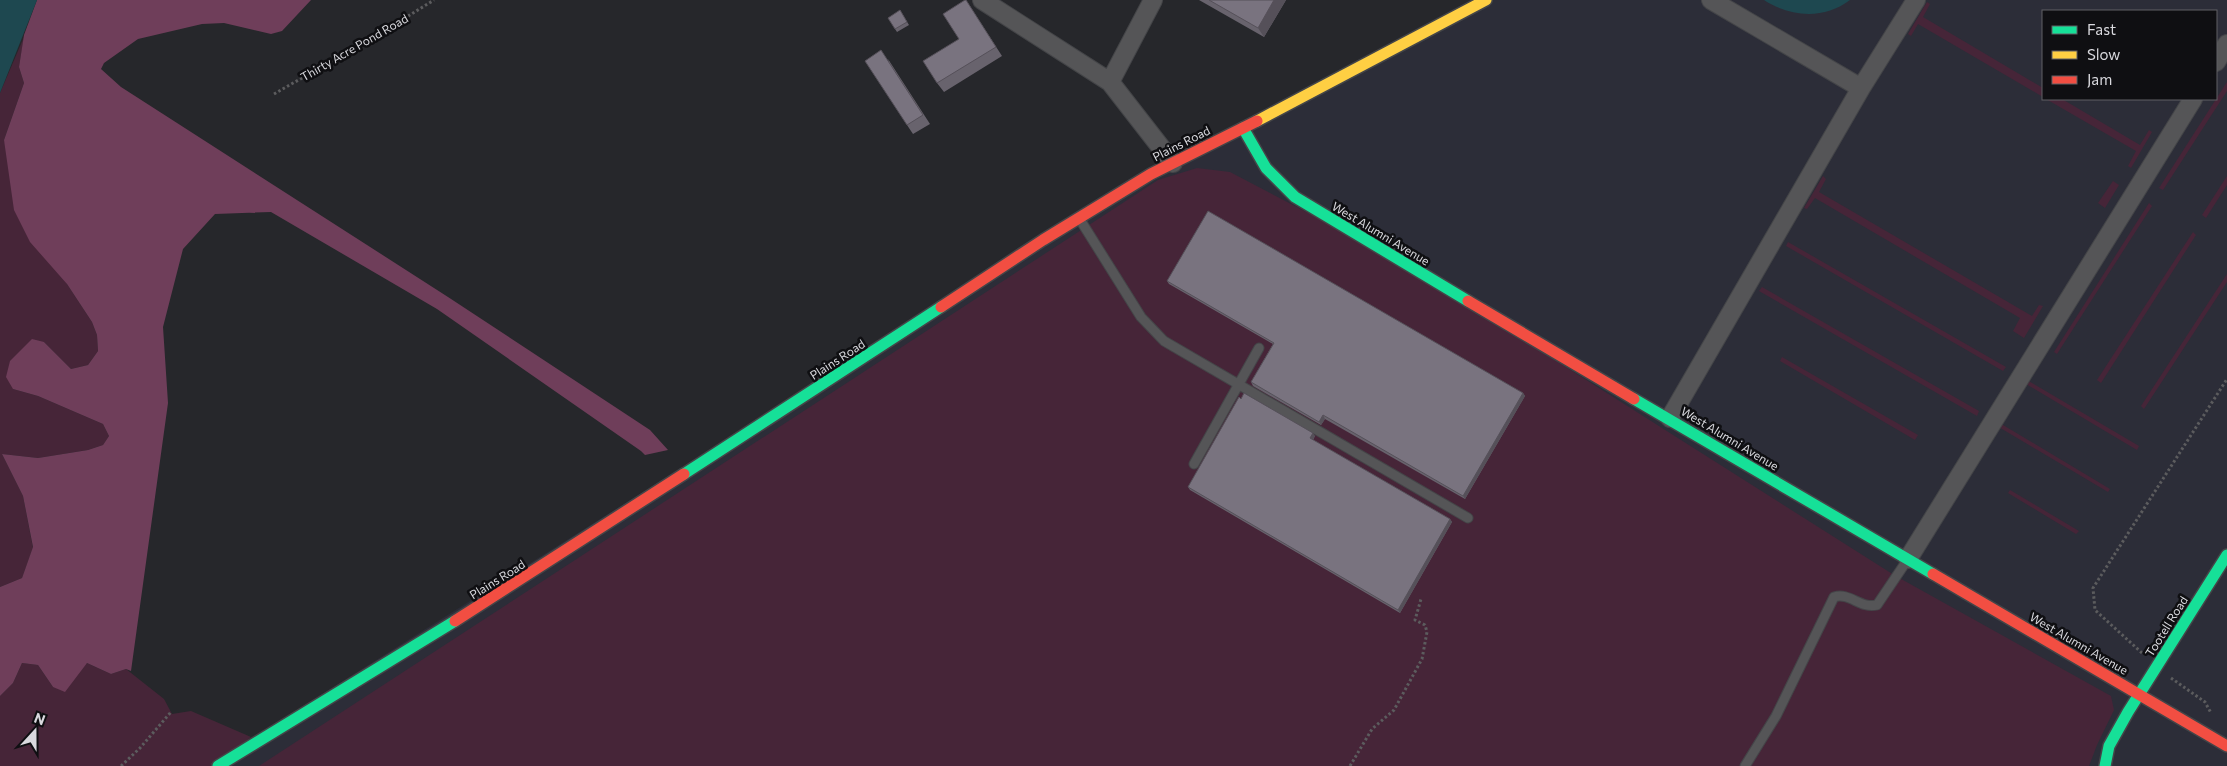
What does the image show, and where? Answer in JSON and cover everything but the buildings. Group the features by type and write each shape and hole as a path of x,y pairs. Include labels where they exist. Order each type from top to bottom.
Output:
{"street":[{"path":"982,0 1110,82 1173,163"},
{"path":"1110,82 1153,0"},
{"name":"Plains Road","path":"218,766 517,583 1078,218 1151,174 1243,128 1486,0"},
{"path":"1712,0 1861,88"},
{"path":"1670,418 1861,88 1916,0"},
{"path":"2217,60 2227,44"},
{"path":"1908,558 2192,100"},
{"name":"West Alumni Avenue","path":"1243,128 1266,168 1295,197 1392,257 1670,418 2224,745"},
{"name":"Tootell Road","path":"2104,766 2109,746 2156,667 2227,555"}],"lane":[{"path":"1078,218 1142,317 1164,341 1468,518"},
{"path":"1194,464 1259,348"},
{"path":"1745,766 1776,716 1834,597 1845,596 1863,606 1877,605 1908,558"}],"path":[{"name":"Thirty Acre Pond Road","path":"274,94 434,0"},
{"path":"2224,745 2214,718 2204,702 2156,667 2095,610 2093,588 2227,379"},
{"path":"1350,766 1372,729 1394,710 1422,659 1428,632 1425,625 1415,620 1421,599"},
{"path":"121,766 140,748 171,712"}],"shaded area":[{"path":"37,0 311,0 282,31 271,34 224,23 202,24 138,39 104,63 101,69 121,87 448,297 650,430 668,450 645,455 437,309 271,212 215,214 183,249 163,327 168,403 131,671 126,669 111,674 87,663 65,692 53,687 38,665 22,663 13,683 0,696 0,587 22,578 33,547 23,496 2,454 38,458 88,450 103,445 109,436 103,424 38,396 13,389 6,377 10,361 32,339 44,342 71,369 88,365 98,351 97,335 92,322 67,284 30,242 14,210 4,140 24,83 19,67 24,35"},
{"path":"1490,0 2227,0 2227,766 208,766 1043,240"},
{"path":"1927,2 1930,4 1923,17 2042,87 2042,96 1918,24 1911,36 1908,34"},
{"path":"24,37 19,67 24,83 4,140 67,284 92,322 97,335 98,351 88,365 71,369 44,342 13,389 38,396 103,424 109,436 103,445 88,450 38,458 2,454 23,496 33,548 22,578 0,587 0,93"},
{"path":"2227,82 2227,91 2163,190 2159,188 2217,100"},
{"path":"2048,100 2064,100 2140,145 2149,130 2152,132 2131,168 2128,166 2136,151"},
{"path":"1197,168 1230,172 1392,257 1894,575 2111,696 2114,710 2089,766 259,766 1158,180"},
{"path":"1823,176 1826,179 1819,192 2032,316 2039,305 2043,306 2024,338 2013,331 2020,318 1815,198 1807,209 1804,208"},
{"path":"2227,176 2227,185 2206,218 2202,215"},
{"path":"2113,181 2119,185 2105,208 2098,203"},
{"path":"2149,203 2152,206 2057,354 2054,352"},
{"path":"2193,232 2196,235 2101,383 2097,380"},
{"path":"1788,242 2006,367 2003,371 1786,246"},
{"path":"2227,274 2227,282 2144,409 2141,406"},
{"path":"1762,287 1979,411 1977,416 1759,291"},
{"path":"1782,357 1918,435 1915,440 1780,361"},
{"path":"2027,380 2139,446 2137,450 2026,384"},
{"path":"1998,422 2110,489 2108,492 1997,426"},
{"path":"2010,490 2079,531 2076,534 2008,493"},
{"path":"22,663 38,665 53,687 87,663 111,674 126,669 164,699 172,714 191,711 251,737 215,766 0,766 0,696 13,683"}],"water":[{"path":"0,0 37,0 0,93"},
{"path":"1764,0 1850,0 1829,11 1807,14 1785,10"}],"traffic: fast":[{"path":"1243,128 1266,168 1295,197 1468,301"},
{"path":"684,474 941,307"},
{"path":"1634,399 1933,574"},
{"path":"2105,766 2109,746 2128,712 2227,555"},
{"path":"218,766 455,621"}],"traffic: slow":[{"path":"1257,121 1486,0"}],"traffic: jam":[{"path":"941,307 1043,240 1151,174 1257,121"},
{"path":"1468,301 1634,399"},
{"path":"455,621 684,474"},
{"path":"1933,574 2227,746"}]}
